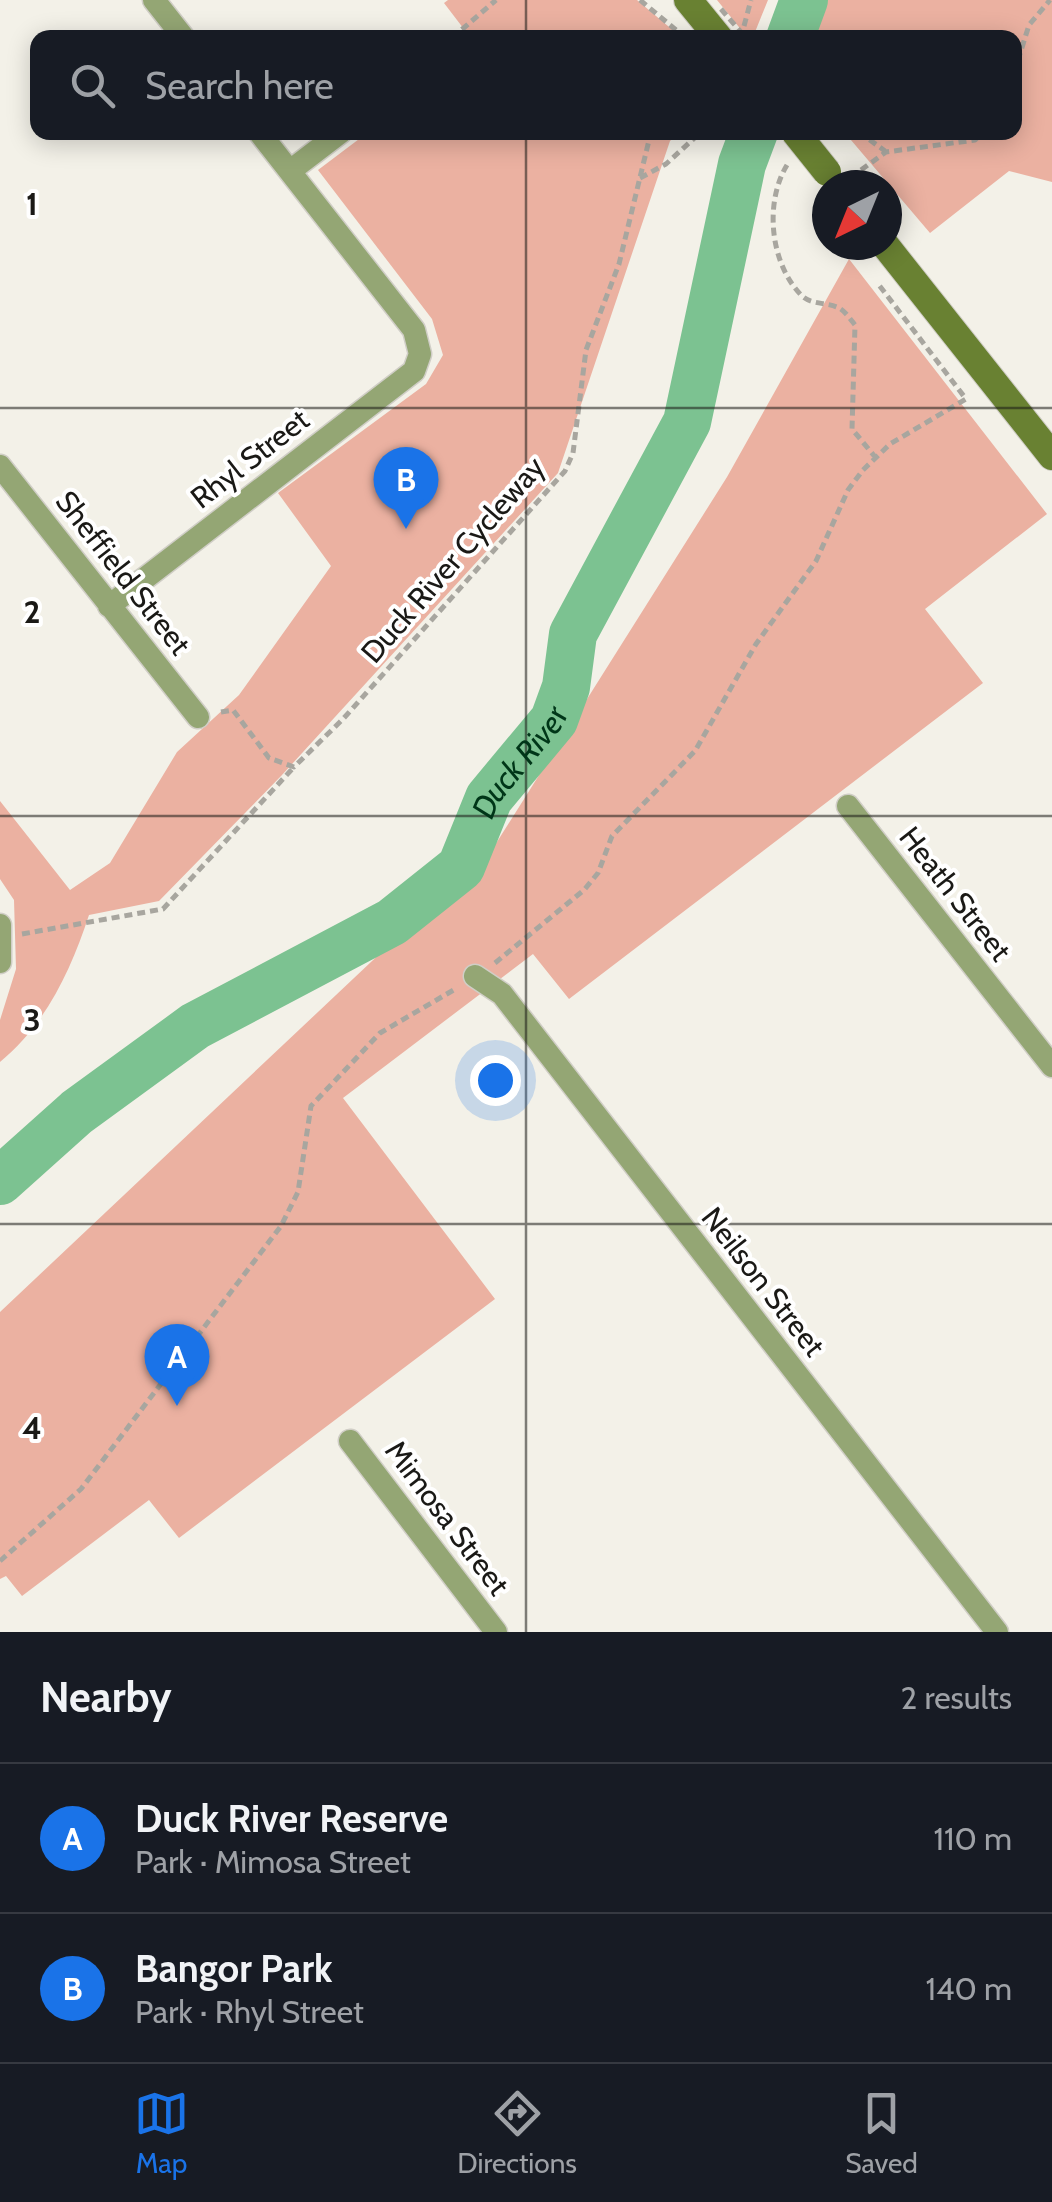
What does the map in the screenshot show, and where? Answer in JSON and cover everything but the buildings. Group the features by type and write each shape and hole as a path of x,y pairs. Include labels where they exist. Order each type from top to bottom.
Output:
{"main road":[{"path":"688,0 719,28"},
{"path":"793,146 832,170"},
{"path":"897,260 1052,456"}],"street":[{"path":"154,0 178,30"},
{"path":"266,140 290,172 330,140"},
{"name":"Rhyl Street","path":"110,606 414,370 420,354 414,330 290,172"},
{"name":"Sheffield Street","path":"0,466 198,718"},
{"name":"Heath Street","path":"848,806 1052,1066"},
{"path":"0,962 1,931"},
{"name":"Neilson Street","path":"476,976 502,994 997,1632"},
{"name":"Mimosa Street","path":"350,1441 496,1632"}],"path":[{"path":"461,30 496,0"},
{"path":"640,0 677,30"},
{"path":"745,30 751,0"},
{"path":"1022,46 1028,24 1050,0"},
{"name":"Duck River Cycleway","path":"1,931 92,925 163,910 294,767 343,720 564,471 573,453 586,350 618,264 649,140"},
{"path":"638,179 666,164 692,140"},
{"path":"870,140 886,152"},
{"path":"853,170 886,152 975,140"},
{"path":"793,146 774,186 773,217 782,270 805,300 839,308 856,325 852,429 876,458"},
{"path":"0,1561 81,1489 281,1226 298,1192 311,1106 380,1033 476,976 584,890 598,873 612,836 695,751 756,644 816,561 848,490 890,444 966,399 874,276"},
{"path":"198,718 233,710 268,758 294,767"}],"shaded area":[{"path":"637,0 673,30 465,30 444,3"},
{"path":"717,0 768,0 756,30 741,30"},
{"path":"825,0 1052,0 1052,182 1009,171 930,233 902,200 902,170 876,170 851,140 1022,140 1022,30 814,30"},
{"path":"358,140 671,140 558,473 282,775 159,901 89,915 55,995 31,1031 0,1062 0,1020 16,969 14,900 0,879 0,801 70,890 110,863 177,752 239,695 331,566 278,493 426,384 443,355 432,319 318,170"},
{"path":"850,260 1047,514 925,609 983,683 569,999 533,954 343,1098 495,1299 179,1538 149,1500 22,1596 6,1576 0,1579 0,1312 495,845 727,477"}],"waterway":[{"name":"Duck River","path":"793,30 804,0"},
{"name":"Duck River","path":"0,1181 77,1112 195,1026 392,922 461,867 489,798 554,720 566,687 573,634 687,422 742,164 751,140"}],"place":[{"name":"Bangor Park","path":"406,529"},
{"name":"Duck River Reserve","path":"177,1406"}]}
